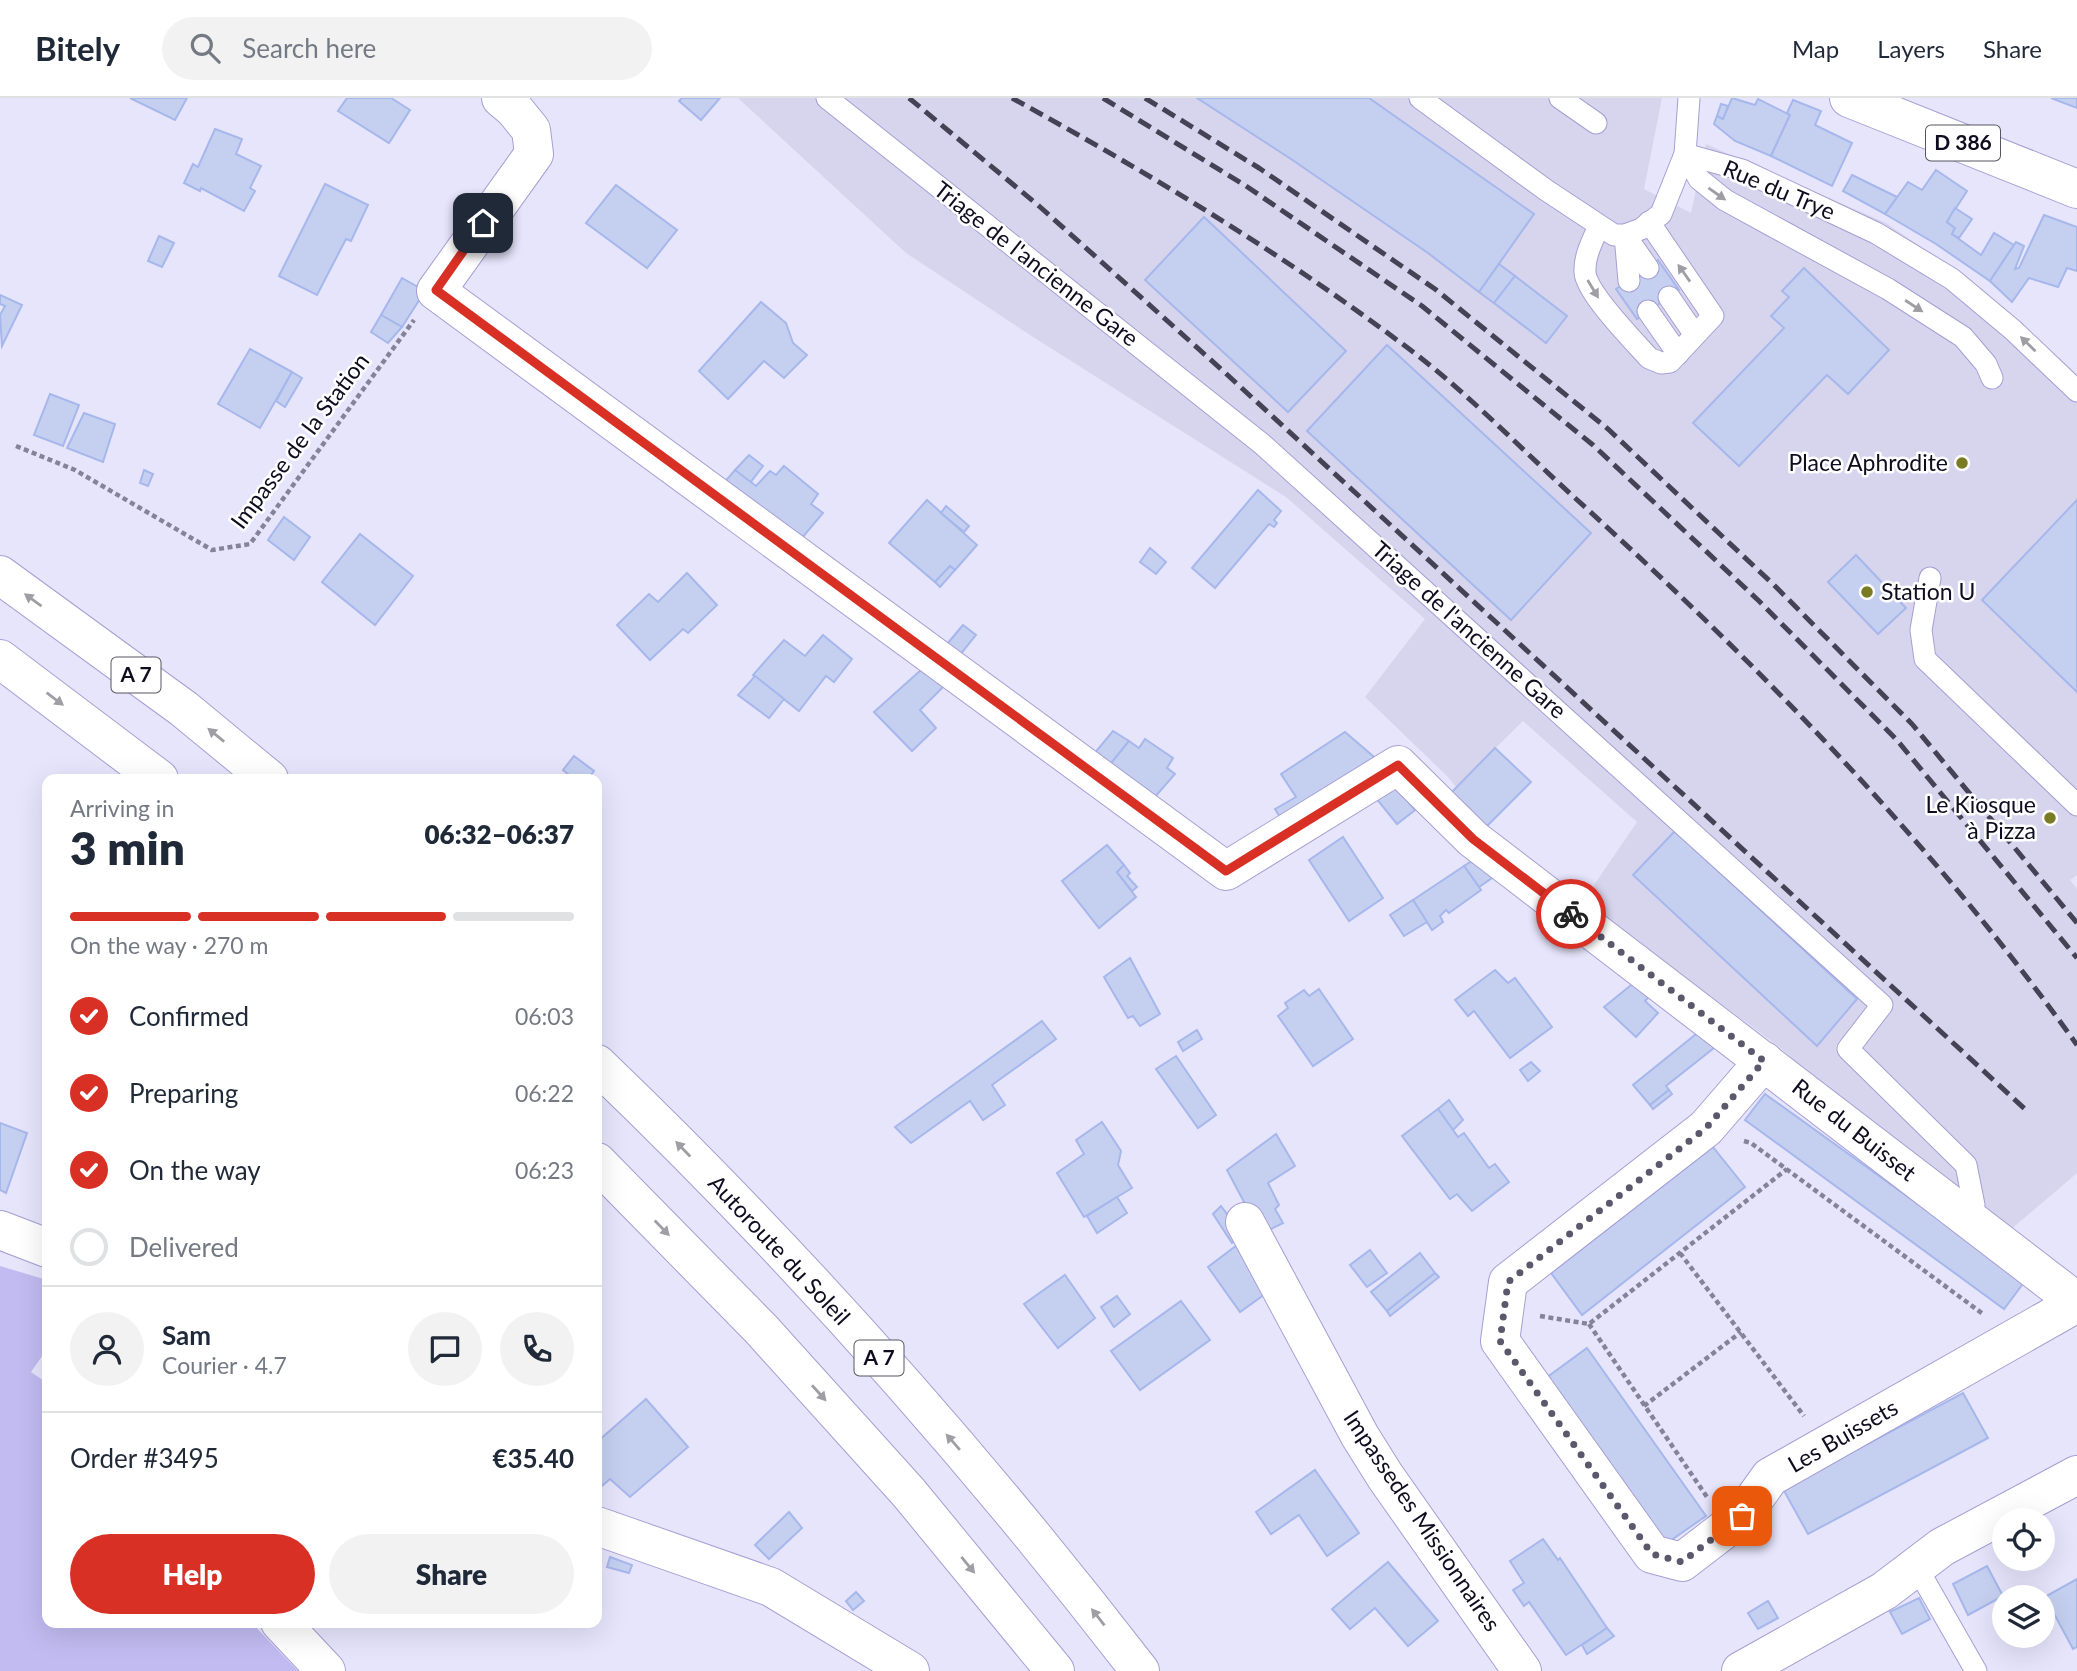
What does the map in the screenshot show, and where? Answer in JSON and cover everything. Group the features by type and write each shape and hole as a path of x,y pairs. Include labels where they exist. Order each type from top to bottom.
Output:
{"main road":[{"path":"436,290 534,154 531,130 501,98"},
{"name":"D 386","path":"1849,98 2077,189"},
{"name":"Rue du Buisset","path":"436,290 1226,871 1398,765 1473,839 2077,1302"},
{"name":"A 7","path":"0,575 184,709 263,774"},
{"path":"0,659 152,774"},
{"name":"Les Buissets","path":"1764,1061 1706,1128 1508,1282 1500,1341 1652,1554 1682,1562 1742,1516 1770,1477 2077,1302"},
{"name":"Autoroute du Soleil","path":"602,1069 809,1279 957,1446 1084,1598 1140,1671"},
{"path":"602,1167 761,1329 900,1482 1055,1671"},
{"name":"Impassedes Missionnaires","path":"1245,1222 1360,1436 1385,1476 1522,1671"},
{"path":"0,1230 42,1246"},
{"path":"1741,1671 1884,1591 1942,1547 2077,1475"},
{"path":"602,1528 771,1587 910,1671"},
{"path":"286,1628 326,1671"}],"lane":[{"name":"Triage de l'ancienne Gare","path":"827,98 1262,444 1882,1004 1848,1049 1966,1165 1974,1205 1967,1217"},
{"path":"1420,98 1546,190 1614,235 1625,235 1642,229 1661,214 1685,154 1689,98"},
{"path":"1560,98 1595,123"},
{"name":"Rue du Trye","path":"1685,154 1699,179 1726,200 1888,289 1963,337 1986,364 1992,378"},
{"name":"Rue du Trye","path":"1685,154 1742,170 1876,233 1952,279 2013,330 2077,391"},
{"path":"1599,226 1588,252 1584,272 1589,288 1649,358 1661,363 1670,362 1713,316 1649,222"},
{"path":"1625,235 1648,268"},
{"path":"1625,235 1629,281"},
{"path":"1669,297 1695,335"},
{"path":"1648,311 1678,354"},
{"path":"1930,578 1922,630 1925,659 2077,805"},
{"path":"1916,1566 1976,1671"}],"path":[{"name":"Impasse de la Station","path":"16,446 75,470 212,550 250,544 436,290"},
{"path":"1706,1128 1751,1143 2016,1338"},
{"path":"1589,1324 1787,1169"},
{"path":"1680,1253 1789,1394 1825,1446"},
{"path":"1504,1310 1589,1324 1728,1527"},
{"path":"1644,1406 1741,1332"}],"shaded area":[{"path":"738,98 1662,98 1644,189 1691,213 1706,144 1886,223 1982,289 2077,380 2077,875 2070,880 2077,889 2077,1173 2009,1231 1890,1144 1778,1046 1583,901 1637,822 1523,721 1456,787 1365,697 1425,619 1286,497 906,253"},
{"path":"0,1266 42,1279 42,1356 31,1372 42,1380 42,1628 257,1628 298,1671 0,1671"}],"building":[{"path":"130,98 187,98 175,120"},
{"path":"347,98 391,98 410,110 389,143 338,111"},
{"path":"682,98 720,98 701,120 679,101"},
{"path":"1197,98 1369,98 1534,214 1479,292 1428,253"},
{"path":"1732,98 1755,105 1758,99 1790,115 1771,156 1735,141 1714,124 1717,116 1723,119"},
{"path":"2051,98 2077,98 2077,108"},
{"path":"1793,100 1821,111 1815,125 1852,143 1832,186 1771,156 1790,115 1787,113"},
{"path":"1721,104 1728,106 1723,119 1717,116"},
{"path":"215,129 242,139 236,154 261,166 250,188 255,191 244,211 201,188 200,191 184,183 193,164 198,167"},
{"path":"1936,170 1967,191 1947,222 1955,228 1952,234 1981,255 1994,233 2014,245 1990,281 1936,244 1885,214 1908,182 1922,190"},
{"path":"1852,175 1897,197 1885,214 1843,191"},
{"path":"325,184 368,205 351,241 346,239 317,295 279,276"},
{"path":"616,185 677,230 647,268 586,223"},
{"path":"1955,208 1972,219 1959,238 1952,234 1955,228 1947,222"},
{"path":"2044,215 2077,227 2077,271 2067,268 2058,287 2029,278 2012,302 1990,281 2016,242 2024,246 2015,269 2019,268"},
{"path":"1204,217 1346,351 1288,412 1145,280"},
{"path":"159,236 174,243 162,267 148,261"},
{"path":"1658,260 1679,290 1637,319 1616,289"},
{"path":"1499,264 1515,276 1494,303 1479,292"},
{"path":"1804,268 1889,350 1848,394 1827,375 1739,466 1693,423 1784,328 1771,316 1789,297 1782,291"},
{"path":"1515,276 1567,316 1546,343 1494,303"},
{"path":"402,278 425,291 402,327 381,315"},
{"path":"0,295 22,305 2,346 0,315 5,306 0,304"},
{"path":"761,302 786,323 793,343 807,355 784,378 764,361 728,399 699,371"},
{"path":"381,315 402,327 388,343 371,332"},
{"path":"1387,345 1591,533 1511,620 1307,431"},
{"path":"250,349 292,372 260,428 218,404"},
{"path":"292,372 302,378 285,407 276,401"},
{"path":"50,394 79,405 63,446 34,435"},
{"path":"84,413 115,424 103,462 67,448"},
{"path":"749,455 763,466 750,483 735,470"},
{"path":"784,466 818,494 811,504 823,513 797,544 721,486 735,470 756,486 770,471 776,475"},
{"path":"144,470 153,474 148,486 140,483"},
{"path":"1258,490 1281,511 1274,520 1277,523 1274,527 1269,524 1215,588 1192,568"},
{"path":"927,500 977,545 955,570 950,566 935,582 889,543"},
{"path":"2077,500 2077,692 1982,600"},
{"path":"946,506 969,526 964,532 941,513"},
{"path":"284,517 310,537 294,560 268,540"},
{"path":"360,534 413,576 375,625 322,582"},
{"path":"1150,548 1166,562 1156,574 1140,562"},
{"path":"1856,555 1906,608 1878,634 1828,582"},
{"path":"950,566 955,570 940,587 935,582"},
{"path":"687,573 717,605 688,633 683,629 650,660 617,625 649,594 658,602"},
{"path":"963,625 976,635 955,661 942,650"},
{"path":"823,635 852,659 834,682 826,676 799,711 753,675 784,640 805,656"},
{"path":"931,661 953,677 920,710 936,728 912,751 874,712"},
{"path":"755,676 784,699 769,718 738,695"},
{"path":"1113,731 1129,741 1104,772 1088,761"},
{"path":"1345,732 1381,763 1285,825 1275,809 1296,797 1281,774"},
{"path":"1145,739 1173,758 1167,768 1175,774 1148,805 1104,772 1129,741 1139,748"},
{"path":"1495,748 1531,782 1481,832 1445,799"},
{"path":"574,756 594,771 592,774 568,774 563,770"},
{"path":"1393,783 1415,810 1397,824 1375,797"},
{"path":"1675,831 1857,999 1817,1046 1633,875"},
{"path":"1343,837 1383,898 1349,921 1309,860"},
{"path":"1107,845 1124,865 1117,872 1136,897 1099,928 1062,881"},
{"path":"1481,855 1502,871 1479,887 1464,866"},
{"path":"1124,865 1130,873 1127,876 1137,887 1132,891 1117,872"},
{"path":"1464,866 1481,890 1449,913 1446,910 1440,916 1443,922 1432,930 1413,900"},
{"path":"1413,900 1427,922 1404,936 1390,915"},
{"path":"1130,958 1160,1014 1140,1026 1133,1016 1128,1018 1104,977"},
{"path":"1495,970 1508,983 1515,978 1552,1027 1510,1058 1474,1011 1468,1016 1455,1000"},
{"path":"1641,977 1656,989 1645,1001 1658,1013 1636,1037 1604,1007"},
{"path":"1319,989 1353,1039 1313,1066 1278,1016 1288,1008 1285,1003 1304,990 1309,996"},
{"path":"1042,1021 1056,1039 992,1085 1005,1105 983,1120 970,1101 911,1143 895,1127"},
{"path":"1706,1026 1724,1040 1666,1086 1669,1090 1650,1105 1633,1085"},
{"path":"1197,1030 1202,1039 1183,1051 1178,1042"},
{"path":"1176,1056 1216,1115 1198,1128 1156,1069"},
{"path":"1531,1062 1540,1071 1528,1081 1520,1070"},
{"path":"1669,1090 1672,1094 1653,1109 1650,1105"},
{"path":"1765,1094 2025,1281 2004,1309 1745,1120"},
{"path":"1449,1100 1463,1120 1453,1130 1438,1109"},
{"path":"1438,1109 1458,1137 1464,1133 1489,1168 1495,1164 1509,1182 1472,1211 1457,1194 1450,1199 1402,1136"},
{"path":"1102,1122 1121,1151 1118,1165 1132,1188 1084,1217 1057,1173 1084,1154 1076,1140"},
{"path":"0,1123 27,1133 6,1193 0,1190"},
{"path":"1276,1134 1295,1166 1268,1183 1279,1205 1275,1209 1283,1223 1261,1234 1227,1170"},
{"path":"1713,1147 1745,1187 1582,1315 1551,1273"},
{"path":"1117,1197 1127,1213 1097,1233 1087,1216"},
{"path":"1221,1206 1243,1235 1232,1243 1213,1214"},
{"path":"1245,1239 1272,1289 1240,1312 1208,1267"},
{"path":"1370,1250 1387,1273 1367,1287 1350,1265"},
{"path":"1420,1253 1435,1273 1387,1311 1371,1292"},
{"path":"1435,1273 1439,1277 1390,1316 1387,1311"},
{"path":"1065,1275 1095,1318 1058,1348 1024,1304"},
{"path":"1117,1296 1130,1314 1114,1327 1101,1307"},
{"path":"1181,1301 1210,1340 1140,1390 1111,1351"},
{"path":"1587,1348 1706,1516 1664,1545 1546,1378"},
{"path":"1963,1393 1988,1438 1808,1534 1783,1489"},
{"path":"646,1399 688,1447 630,1497 610,1479 602,1486 602,1438"},
{"path":"1315,1470 1359,1533 1327,1556 1299,1515 1271,1534 1256,1512"},
{"path":"789,1512 802,1528 769,1559 755,1545"},
{"path":"1543,1539 1558,1560 1560,1558 1607,1628 1566,1655 1529,1602 1524,1606 1513,1590 1524,1583 1510,1561"},
{"path":"610,1557 632,1565 629,1573 607,1567"},
{"path":"1388,1562 1438,1621 1408,1646 1375,1608 1350,1629 1332,1609"},
{"path":"1987,1566 1997,1585 1992,1585 1992,1602 1968,1615 1953,1584"},
{"path":"2077,1579 2077,1647 2073,1649 2055,1616 2055,1591"},
{"path":"856,1592 864,1601 853,1610 846,1601"},
{"path":"1919,1598 1930,1619 1902,1634 1890,1612"},
{"path":"1768,1601 1778,1618 1758,1629 1748,1613"},
{"path":"1607,1628 1614,1636 1587,1654 1582,1645"}],"railway":[{"path":"909,98 1039,206 1221,369 2026,1110"},
{"path":"1012,98 1111,154 1257,243 1351,306 1421,358 1466,396 1710,625 1841,758 1964,898 2022,970 2077,1045"},
{"path":"1103,98 1246,186 1422,306 1593,445 1759,601 1896,739 2077,958"},
{"path":"1145,98 1259,168 1435,289 1608,429 1774,585 1912,724 2077,923"}],"way so far":[{"path":"1571,914 1764,1061 1706,1128 1508,1282 1500,1341 1652,1554 1682,1562 1742,1516"}],"place":[{"name":"Place Aphrodite","path":"1962,463"},
{"name":"Station U","path":"1867,592"},
{"name":"Le Kiosque à Pizza","path":"2050,818"}],"route":[{"path":"483,223 436,290 1226,871 1398,765 1473,839 1571,914"}]}
